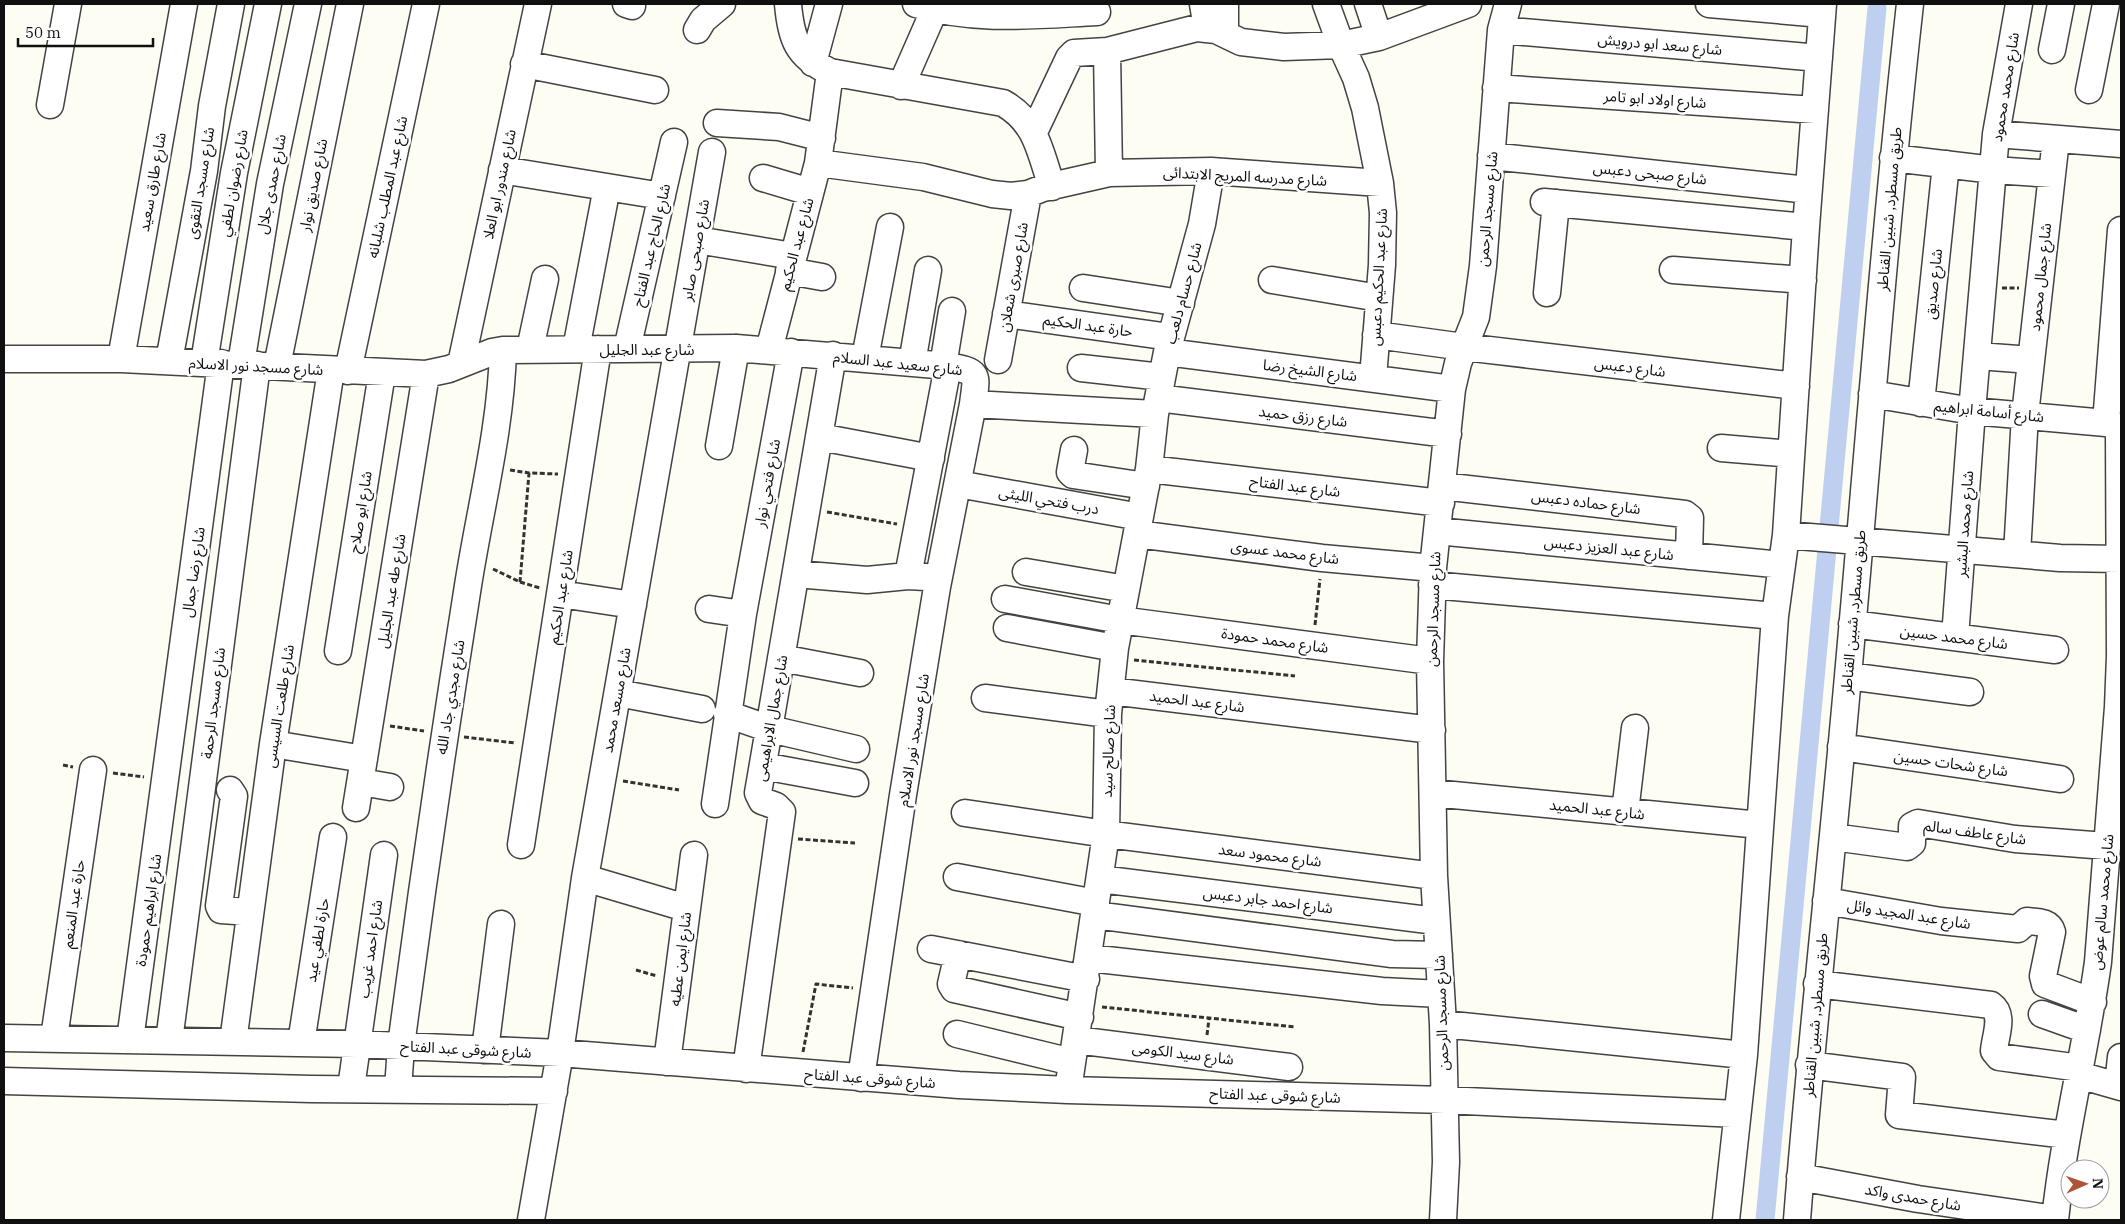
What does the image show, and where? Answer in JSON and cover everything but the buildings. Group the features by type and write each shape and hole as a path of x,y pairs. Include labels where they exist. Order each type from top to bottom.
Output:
{"street":[{"path":"50,105 68,4"},
{"name":"شارع طارق سعيد","path":"121,359 184,4"},
{"name":"شارع مسجد التقوى","path":"169,361 204,171 212,106 230,4"},
{"name":"شارع رضوان لطفي","path":"240,364 234,173 268,4"},
{"name":"شارع حمدى جلال","path":"240,364 270,184 308,4"},
{"name":"شارع صديق نوار","path":"240,364 350,4"},
{"name":"شارع عبد المطلب شلبانه","path":"340,370 426,4"},
{"name":"شارع مندور ابو العلا","path":"461,364 538,4"},
{"path":"697,30 703,20 722,4"},
{"path":"788,4 790,28 796,42 821,68 901,86 1002,104 1015,110 1026,120 1034,132 1040,190"},
{"name":"شارع عبد الحكيم","path":"780,351 791,264 820,150 821,68 829,4"},
{"path":"1034,132 1068,58 1074,54 1102,51 1192,29 1212,22 1226,4"},
{"name":"شارع عبد الحكيم دعبس","path":"1326,4 1341,45 1356,78 1365,108 1384,213 1373,378"},
{"path":"1368,4 1379,37"},
{"path":"1212,22 1241,42 1284,47 1341,45 1379,37 1440,9 1468,4"},
{"name":"شارع مسجد الرحمن","path":"1443,1220 1446,1162 1445,1100 1434,876 1430,661 1432,577 1452,389 1464,347 1476,317 1483,266 1501,30 1508,4"},
{"path":"1709,4 1822,9 1791,454 1796,536 1782,566 1775,616 1744,1055 1726,1220"},
{"name":"طريق مسطرد, شبين القناطر","path":"1797,1220 1809,1065 1848,676 1852,624 1852,540 1872,394 1893,158 1910,4"},
{"name":"شارع محمد محمود","path":"1984,288 1996,134 2019,4"},
{"path":"2052,50 2061,4"},
{"path":"2089,90 2106,4"},
{"path":"901,86 929,6 960,14 999,10 1097,8 1102,51 1109,173"},
{"name":"شارع سعد ابو درويش","path":"1501,30 1818,58"},
{"path":"524,64 655,90"},
{"name":"شارع اولاد ابو تامر","path":"1496,88 1815,110"},
{"name":"شارع مدرسه المريج الابتدائى","path":"717,122 779,127 820,150 992,194 1010,196 1109,173 1211,172 1380,183"},
{"path":"1996,134 2121,144"},
{"name":"شارع جمال محمود","path":"2017,554 2025,415 2056,139"},
{"name":"شارع الحاج عبد الفتاح","path":"627,349 674,142"},
{"name":"شارع صبحى صابر","path":"679,348 712,152"},
{"name":"شارع صبحى دعبس","path":"1491,156 1808,190"},
{"path":"1893,158 1994,170 2052,174"},
{"name":"شارع صديق","path":"1921,403 1946,164"},
{"path":"502,170 662,196"},
{"path":"204,171 234,173 270,184"},
{"name":"شارع حسام دلعب","path":"1163,375 1202,224 1211,172"},
{"path":"764,178 810,192"},
{"name":"شارع عبد الحكيم","path":"521,845 579,474 587,349 607,187"},
{"name":"شارع صبرى شعلان","path":"998,360 1006,314 1040,190"},
{"path":"1547,293 1550,202 1806,227"},
{"path":"865,358 890,227"},
{"path":"2106,423 2115,389 2121,230"},
{"path":"697,240 791,264 822,277"},
{"path":"912,363 928,270"},
{"path":"1672,270 1803,280"},
{"path":"530,349 545,279"},
{"path":"1272,280 1379,298"},
{"path":"1082,288 1181,303"},
{"name":"شارع محمد البشير","path":"1955,637 1972,411 1984,288"},
{"path":"908,576 931,458 946,366 952,310"},
{"name":"حارة عبد الحكيم","path":"1006,314 1163,375"},
{"path":"1376,335 1464,347"},
{"name":"شارع دعبس","path":"1464,347 1796,386"},
{"name":"شارع مسعد محمد","path":"532,1220 560,1053 585,878 679,348"},
{"path":"719,446 736,348"},
{"name":"شارع عبد الجليل","path":"503,350 736,348 780,351"},
{"name":"شارع مسجد نور الاسلام","path":"4,359 121,359 426,374 503,350"},
{"name":"شارع مجدي جاد الله","path":"398,1089 400,1046 444,734 472,559 495,432 502,379 503,350"},
{"name":"شارع سعيد عبد السلام","path":"780,351 946,366 969,370 973,373 976,384 973,404"},
{"name":"شارع فتحي نوار","path":"715,804 780,351"},
{"name":"شارع جمال الابراهيمى","path":"746,1069 782,812 780,808 762,802 758,793 833,355"},
{"path":"1978,356 2031,360"},
{"name":"شارع رضا جمال","path":"166,780 240,364"},
{"name":"شارع مسجد الرحمة","path":"169,1041 240,364"},
{"path":"1080,368 1163,375"},
{"name":"شارع طلعت السيسى","path":"233,1042 273,744 340,370"},
{"name":"شارع ابو صلاح","path":"338,651 382,373"},
{"name":"شارع طه عبد الجليل","path":"356,808 426,374"},
{"path":"973,404 1163,375"},
{"name":"شارع الشيخ رضا","path":"1163,375 1373,378 1452,389"},
{"name":"شارع رزق حميد","path":"1163,375 1448,434"},
{"name":"شارع صالح سيد","path":"1068,1090 1106,834 1109,702 1114,653 1148,477 1163,375"},
{"name":"شارع أسامة ابراهيم","path":"1872,394 1972,411 2106,423"},
{"name":"شارع مسجد نور الاسلام","path":"861,1078 938,587 973,404"},
{"name":"شارع محمد سالم عوض","path":"2055,1220 2067,1135 2080,1072 2098,962 2106,846 2120,707 2119,432 2112,424 2106,423"},
{"path":"820,437 931,458"},
{"path":"1721,448 1791,454"},
{"name":"شارع عبد الفتاح","path":"1074,450 1070,472 1073,475 1148,477 1441,494"},
{"name":"درب فتحي الليثى","path":"958,484 1138,525"},
{"name":"شارع حماده دعبس","path":"1441,494 1685,514 1690,518 1689,556"},
{"name":"شارع محمد عسوى","path":"1138,525 1432,577 1775,616"},
{"name":"شارع عبد العزيز دعبس","path":"1437,530 1782,566"},
{"path":"1796,536 2060,558 2119,559"},
{"path":"1026,572 1126,589"},
{"path":"796,574 867,580 908,576 929,577 938,587"},
{"path":"560,594 633,605"},
{"name":"شارع محمد حمودة","path":"1005,599 1120,620 1430,661"},
{"path":"709,610 743,614"},
{"name":"شارع محمد حسين","path":"1852,624 2055,650"},
{"path":"1007,628 1114,653"},
{"path":"781,658 860,673"},
{"path":"1848,676 1970,692"},
{"path":"618,693 702,709"},
{"name":"شارع عبد الحميد","path":"985,698 1109,702 1432,730"},
{"path":"728,714 770,729 856,749"},
{"path":"1625,812 1635,728"},
{"path":"273,744 362,771 390,787"},
{"name":"شارع شحات حسين","path":"1841,747 2060,779"},
{"path":"763,766 855,783"},
{"name":"حارة عبد المنعم","path":"54,1038 93,770"},
{"name":"شارع ابراهيم حمودة","path":"130,1040 166,780"},
{"path":"230,790 234,796 219,906 221,910 250,912"},
{"name":"شارع عبد الحميد","path":"1433,792 1760,825"},
{"name":"شارع محمود سعد","path":"965,813 1106,834 1434,876"},
{"name":"شارع عاطف سالم","path":"1833,837 1909,847 1912,843 1912,826 1918,823 2022,840 2106,846"},
{"name":"حارة لطفي عيد","path":"300,1043 333,837"},
{"name":"شارع احمد غريب","path":"351,1088 384,855"},
{"name":"شارع ايمن عطيه","path":"667,1062 694,855"},
{"path":"958,877 1097,899 1392,954 1439,955"},
{"path":"585,878 686,908"},
{"name":"شارع احمد جابر دعبس","path":"1097,899 1436,921"},
{"name":"شارع عبد المجيد وائل","path":"1826,901 1941,921 1991,927 2018,929 2028,921 2049,925 2052,932 2043,982 2092,1002"},
{"path":"485,1050 501,924"},
{"path":"931,949 958,954 1087,968 1441,994"},
{"path":"958,954 951,984 954,989 1078,1031"},
{"path":"1817,984 1991,1005 1996,1009 1998,1021 1994,1051 1999,1058 2080,1072 2119,1086 2121,1057"},
{"path":"2042,1014 2087,1030"},
{"path":"1442,1024 1744,1055"},
{"path":"957,1034 1078,1031"},
{"name":"شارع سيد الكومى","path":"1078,1031 1290,1067"},
{"name":"شارع شوقى عبد الفتاح","path":"4,1038 356,1044 560,1053 861,1078 1068,1090 1445,1100 1737,1114"},
{"path":"1809,1065 1901,1076 1899,1115 2067,1135"},
{"path":"4,1081 301,1088 554,1091"},
{"name":"شارع حمدى واكد","path":"1800,1177 1918,1199 2055,1220"}],"path":[{"path":"1984,288 2039,288"},
{"path":"472,559 520,582 529,474 579,474"},
{"path":"807,508 918,528"},
{"path":"1313,645 1322,558"},
{"path":"1114,653 1295,676"},
{"path":"370,723 536,746"},
{"path":"603,778 679,790"},
{"path":"779,838 855,843"},
{"path":"800,1073 816,984 874,990"},
{"path":"1078,1031 1208,1020 1295,1027"}],"waterway":[{"path":"1765,1220 1877,8"}]}
